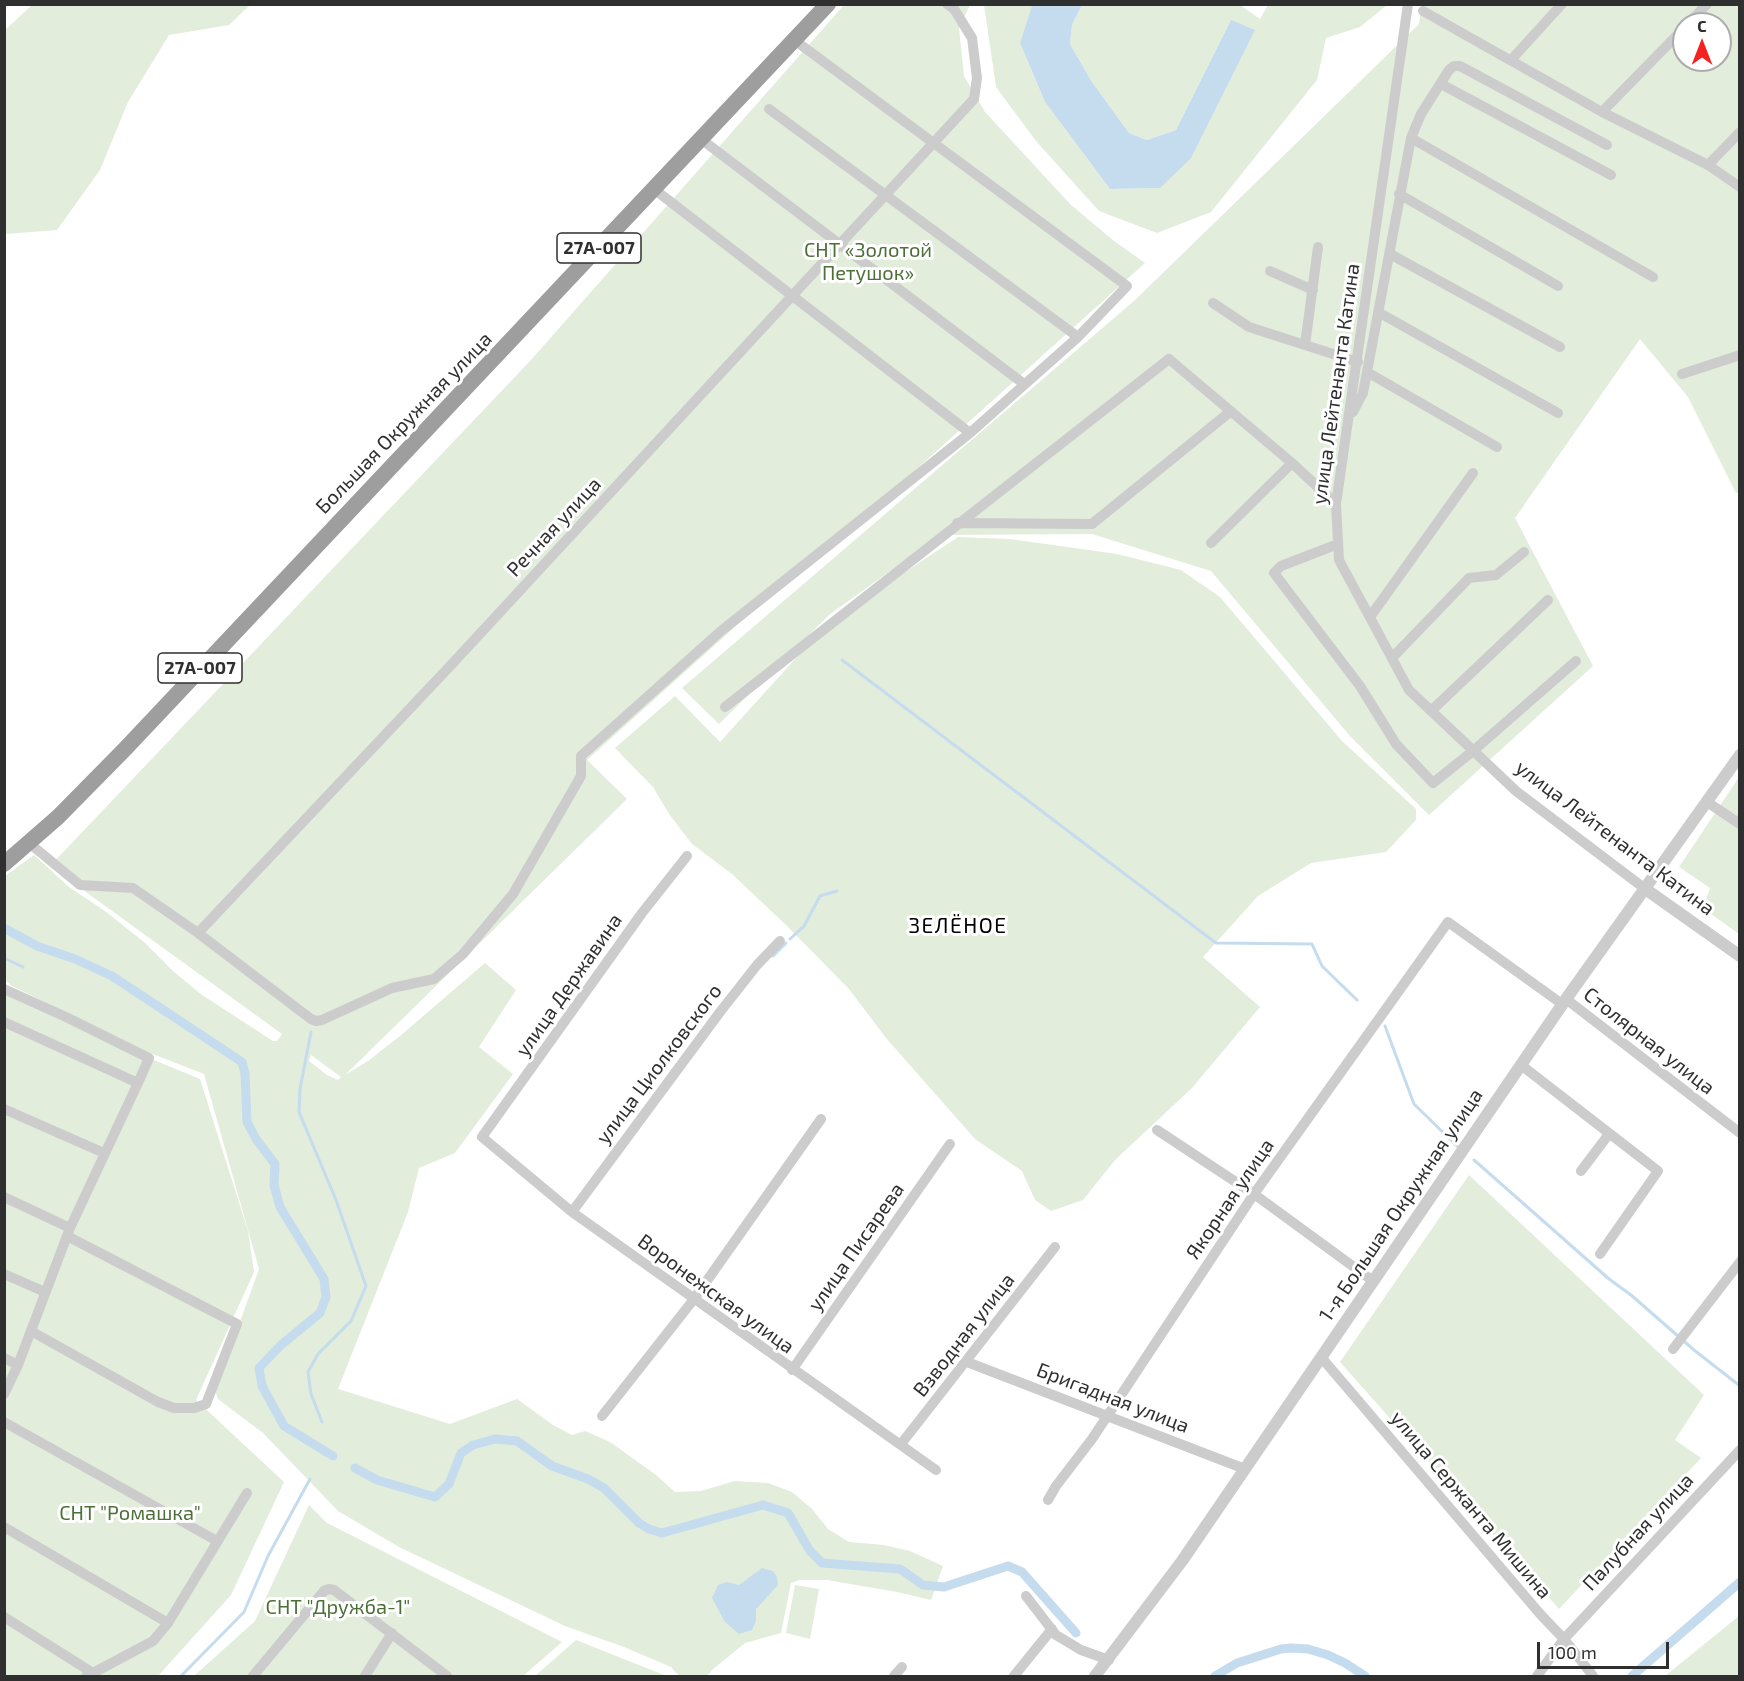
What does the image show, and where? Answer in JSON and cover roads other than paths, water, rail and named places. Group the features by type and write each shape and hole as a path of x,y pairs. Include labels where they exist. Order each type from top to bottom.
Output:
{"highway":[{"name":"Большая Окружная улица","path":"4,864 58,817 125,749 828,4"}],"street":[{"name":"Речная улица","path":"198,933 452,664 838,243 974,99 976,78 972,38 954,9 947,4"},
{"path":"1512,60 1562,4"},
{"path":"1408,5 1424,8 1602,112 1708,165 1740,187"},
{"name":"улица Лейтенанта Катина","path":"1408,5 1336,504 1340,560 1409,690 1516,791 1644,888 1740,956"},
{"path":"1602,112 1672,40"},
{"path":"29,843 80,885 134,888 316,1021 392,988 435,979 463,954 513,894 581,776 581,756 721,631 970,433 1078,337 1127,286 801,45"},
{"path":"1348,420 1363,393 1411,138 1421,114 1449,70 1454,66 1460,66 1607,145"},
{"path":"1441,84 1611,175"},
{"path":"769,109 886,193 1078,337"},
{"path":"1708,165 1740,132"},
{"path":"1411,138 1653,277"},
{"path":"701,139 1024,384"},
{"path":"654,189 970,433"},
{"path":"1399,194 1558,286"},
{"path":"1305,345 1318,247"},
{"path":"1390,254 1560,347"},
{"path":"1270,271 1313,290"},
{"path":"1213,303 1249,327 1358,362"},
{"path":"1378,312 1558,413"},
{"path":"1682,374 1740,355"},
{"path":"725,707 1169,359 1292,463 1336,504"},
{"path":"1367,372 1497,447"},
{"path":"957,523 1092,524 1231,411"},
{"path":"1211,543 1292,463"},
{"path":"1370,617 1473,473"},
{"path":"1338,544 1281,566 1274,573 1360,686 1396,744 1433,783 1576,661"},
{"path":"1392,658 1469,578 1496,575 1524,552"},
{"path":"1431,711 1548,600"},
{"name":"1-я Большая Окружная улица","path":"1095,1677 1182,1561 1564,1002 1740,755"},
{"path":"1707,802 1740,824"},
{"name":"улица Державина","path":"482,1137 642,913 687,856"},
{"name":"Столярная улица","path":"1448,922 1564,1002 1740,1133"},
{"name":"Якорная улица","path":"1048,1500 1254,1194 1448,922"},
{"name":"улица Циолковского","path":"572,1212 720,1012 757,965 780,941"},
{"path":"4,989 149,1058 68,1232 18,1365 4,1394"},
{"path":"4,1022 138,1083"},
{"path":"1521,1065 1658,1171 1600,1254"},
{"path":"4,1109 104,1153"},
{"path":"602,1416 694,1299 821,1119"},
{"path":"1156,1130 1254,1194 1373,1281"},
{"path":"1581,1171 1609,1134"},
{"name":"Воронежская улица","path":"482,1137 572,1212 936,1470"},
{"name":"улица Писарева","path":"792,1370 950,1144"},
{"path":"4,1197 237,1324 206,1404 194,1408 174,1408 158,1402 31,1331"},
{"name":"Взводная улица","path":"901,1444 1055,1247"},
{"path":"1673,1349 1740,1262"},
{"path":"4,1274 45,1292"},
{"name":"улица Сержанта Мишина","path":"1322,1357 1593,1677"},
{"path":"4,1358 18,1365"},
{"name":"Бригадная улица","path":"967,1362 1245,1469"},
{"path":"4,1422 217,1541"},
{"name":"Палубная улица","path":"1537,1677 1564,1640 1740,1450"},
{"path":"4,1617 90,1675 153,1641 168,1623 247,1493"},
{"path":"4,1527 168,1623"},
{"path":"253,1677 324,1591 329,1589 334,1590 447,1677"},
{"path":"1026,1596 1056,1635 1081,1650 1109,1660"},
{"path":"1014,1677 1052,1629"},
{"path":"365,1677 392,1634"},
{"path":"894,1677 902,1667"}],"water":[{"path":"1032,5 1082,5 1072,25 1070,44 1092,82 1129,133 1147,140 1176,130 1231,20 1255,30 1191,158 1160,188 1110,189 1045,102 1020,43"},
{"path":"762,1568 773,1571 778,1585 756,1609 756,1621 752,1630 739,1634 725,1622 712,1598 718,1585 727,1582 739,1585"}],"waterway":[{"path":"842,660 1216,943 1312,944 1322,966 1357,1000"},
{"path":"790,939 804,926 820,896 837,891"},
{"path":"4,928 37,946 75,959 112,976 242,1062 245,1073 247,1122 256,1139 275,1164 274,1185 280,1207 324,1279 326,1297 320,1313 281,1345 259,1368 262,1386 284,1426 333,1456"},
{"path":"773,956 786,943"},
{"path":"4,958 23,967"},
{"path":"1385,1026 1414,1104 1459,1148"},
{"path":"311,1032 300,1089 299,1112 336,1200 366,1286 351,1321 318,1354 308,1372 311,1394 322,1422"},
{"path":"1474,1160 1609,1279 1740,1386"},
{"path":"355,1468 377,1480 435,1497 449,1484 461,1453 473,1445 495,1439 517,1441 552,1466 588,1479 604,1488 639,1523 662,1533 763,1505 788,1513 810,1551 822,1563 900,1569 923,1585 944,1587 1008,1566 1022,1572 1076,1633"},
{"path":"181,1676 244,1612 268,1556 310,1479"},
{"path":"1632,1676 1740,1582"},
{"path":"1215,1676 1237,1663 1291,1648 1308,1649 1328,1655 1365,1676"}],"district":[{"name":"ЗЕЛЁНОЕ","path":"958,926"}],"park label":[{"name":"СНТ «Золотой Петушок»","path":"868,262"},
{"name":"СНТ \"Ромашка\"","path":"130,1513"},
{"name":"СНТ \"Дружба-1\"","path":"338,1607"}]}
